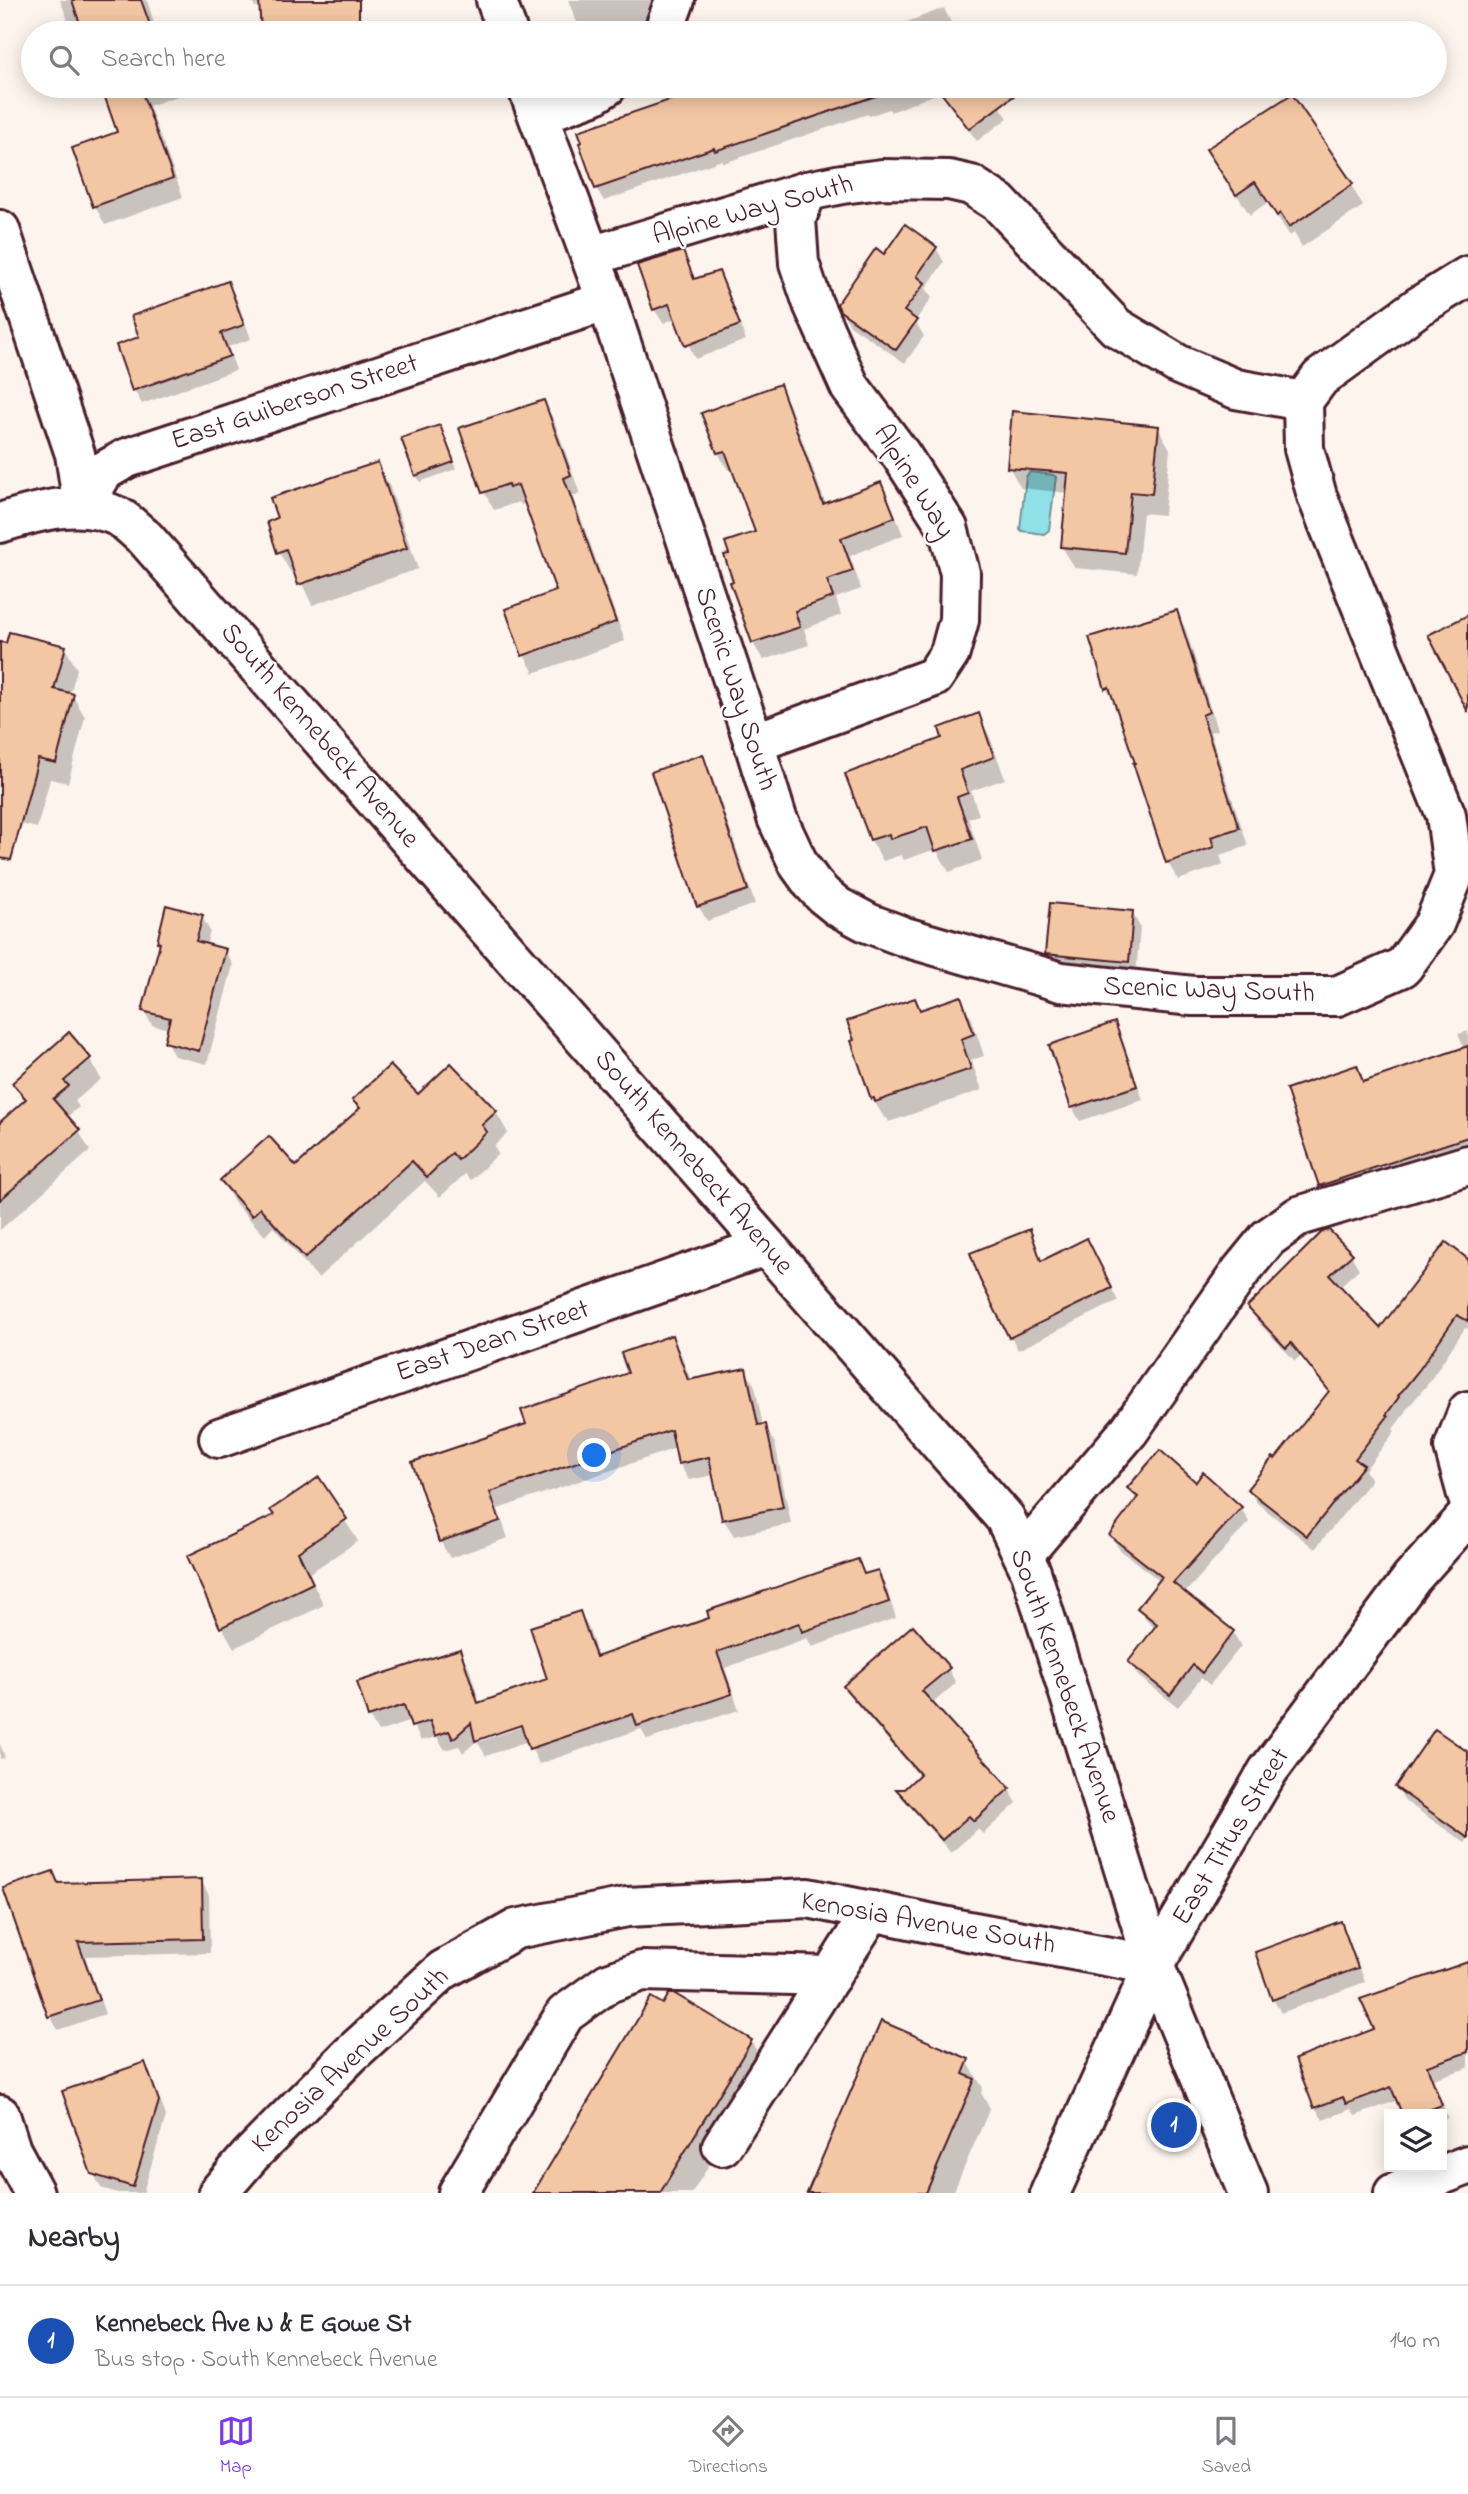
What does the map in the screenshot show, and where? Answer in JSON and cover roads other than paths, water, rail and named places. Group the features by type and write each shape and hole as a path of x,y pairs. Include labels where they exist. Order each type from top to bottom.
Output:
{"street":[{"path":"496,0 504,21"},
{"path":"667,21 675,0"},
{"path":"533,101 563,98"},
{"name":"Scenic Way South","path":"533,101 607,301 777,818 799,865 812,883 838,907 869,923 905,937 1061,982 1193,996 1336,996 1403,967 1434,924 1454,876 1446,815 1317,496 1304,449 1303,401"},
{"name":"Alpine Way South","path":"591,256 807,191 882,180 949,180 971,185 999,203 1116,327 1179,365 1236,389 1303,401"},
{"name":"Alpine Way","path":"754,743 934,677 950,653 958,620 960,573 948,528 901,455 850,387 813,304 799,263 796,219 807,191"},
{"path":"0,230 75,454 83,506 45,510 0,523"},
{"path":"1303,401 1320,378 1418,307 1468,276"},
{"name":"East Guiberson Street","path":"83,506 104,471 127,458 607,301"},
{"name":"South Kennebeck Avenue","path":"83,506 119,517 145,538 1005,1518 1031,1572 1154,1965 1248,2193"},
{"path":"1023,1555 1129,1431 1241,1271 1268,1238 1299,1216 1468,1164"},
{"name":"East Dean Street","path":"219,1438 766,1247"},
{"path":"1468,1411 1454,1447 1468,1498"},
{"name":"East Titus Street","path":"1050,2193 1154,1965 1268,1772 1412,1578 1468,1515"},
{"name":"Kenosia Avenue South","path":"218,2193 250,2156 351,2054 443,1970 516,1929 627,1907 808,1898 1154,1965"},
{"path":"722,2146 872,1911"},
{"path":"458,2193 565,2014 608,1983 642,1971 831,1976"},
{"path":"0,2115 11,2150 34,2193"},
{"path":"1394,2193 1468,2165"}],"water":[{"path":"1030,472 1056,477 1049,530 1044,534 1020,529 1026,477"}],"place":[{"name":"Kennebeck Ave N & E Gowe St","path":"1174,2125"}]}
